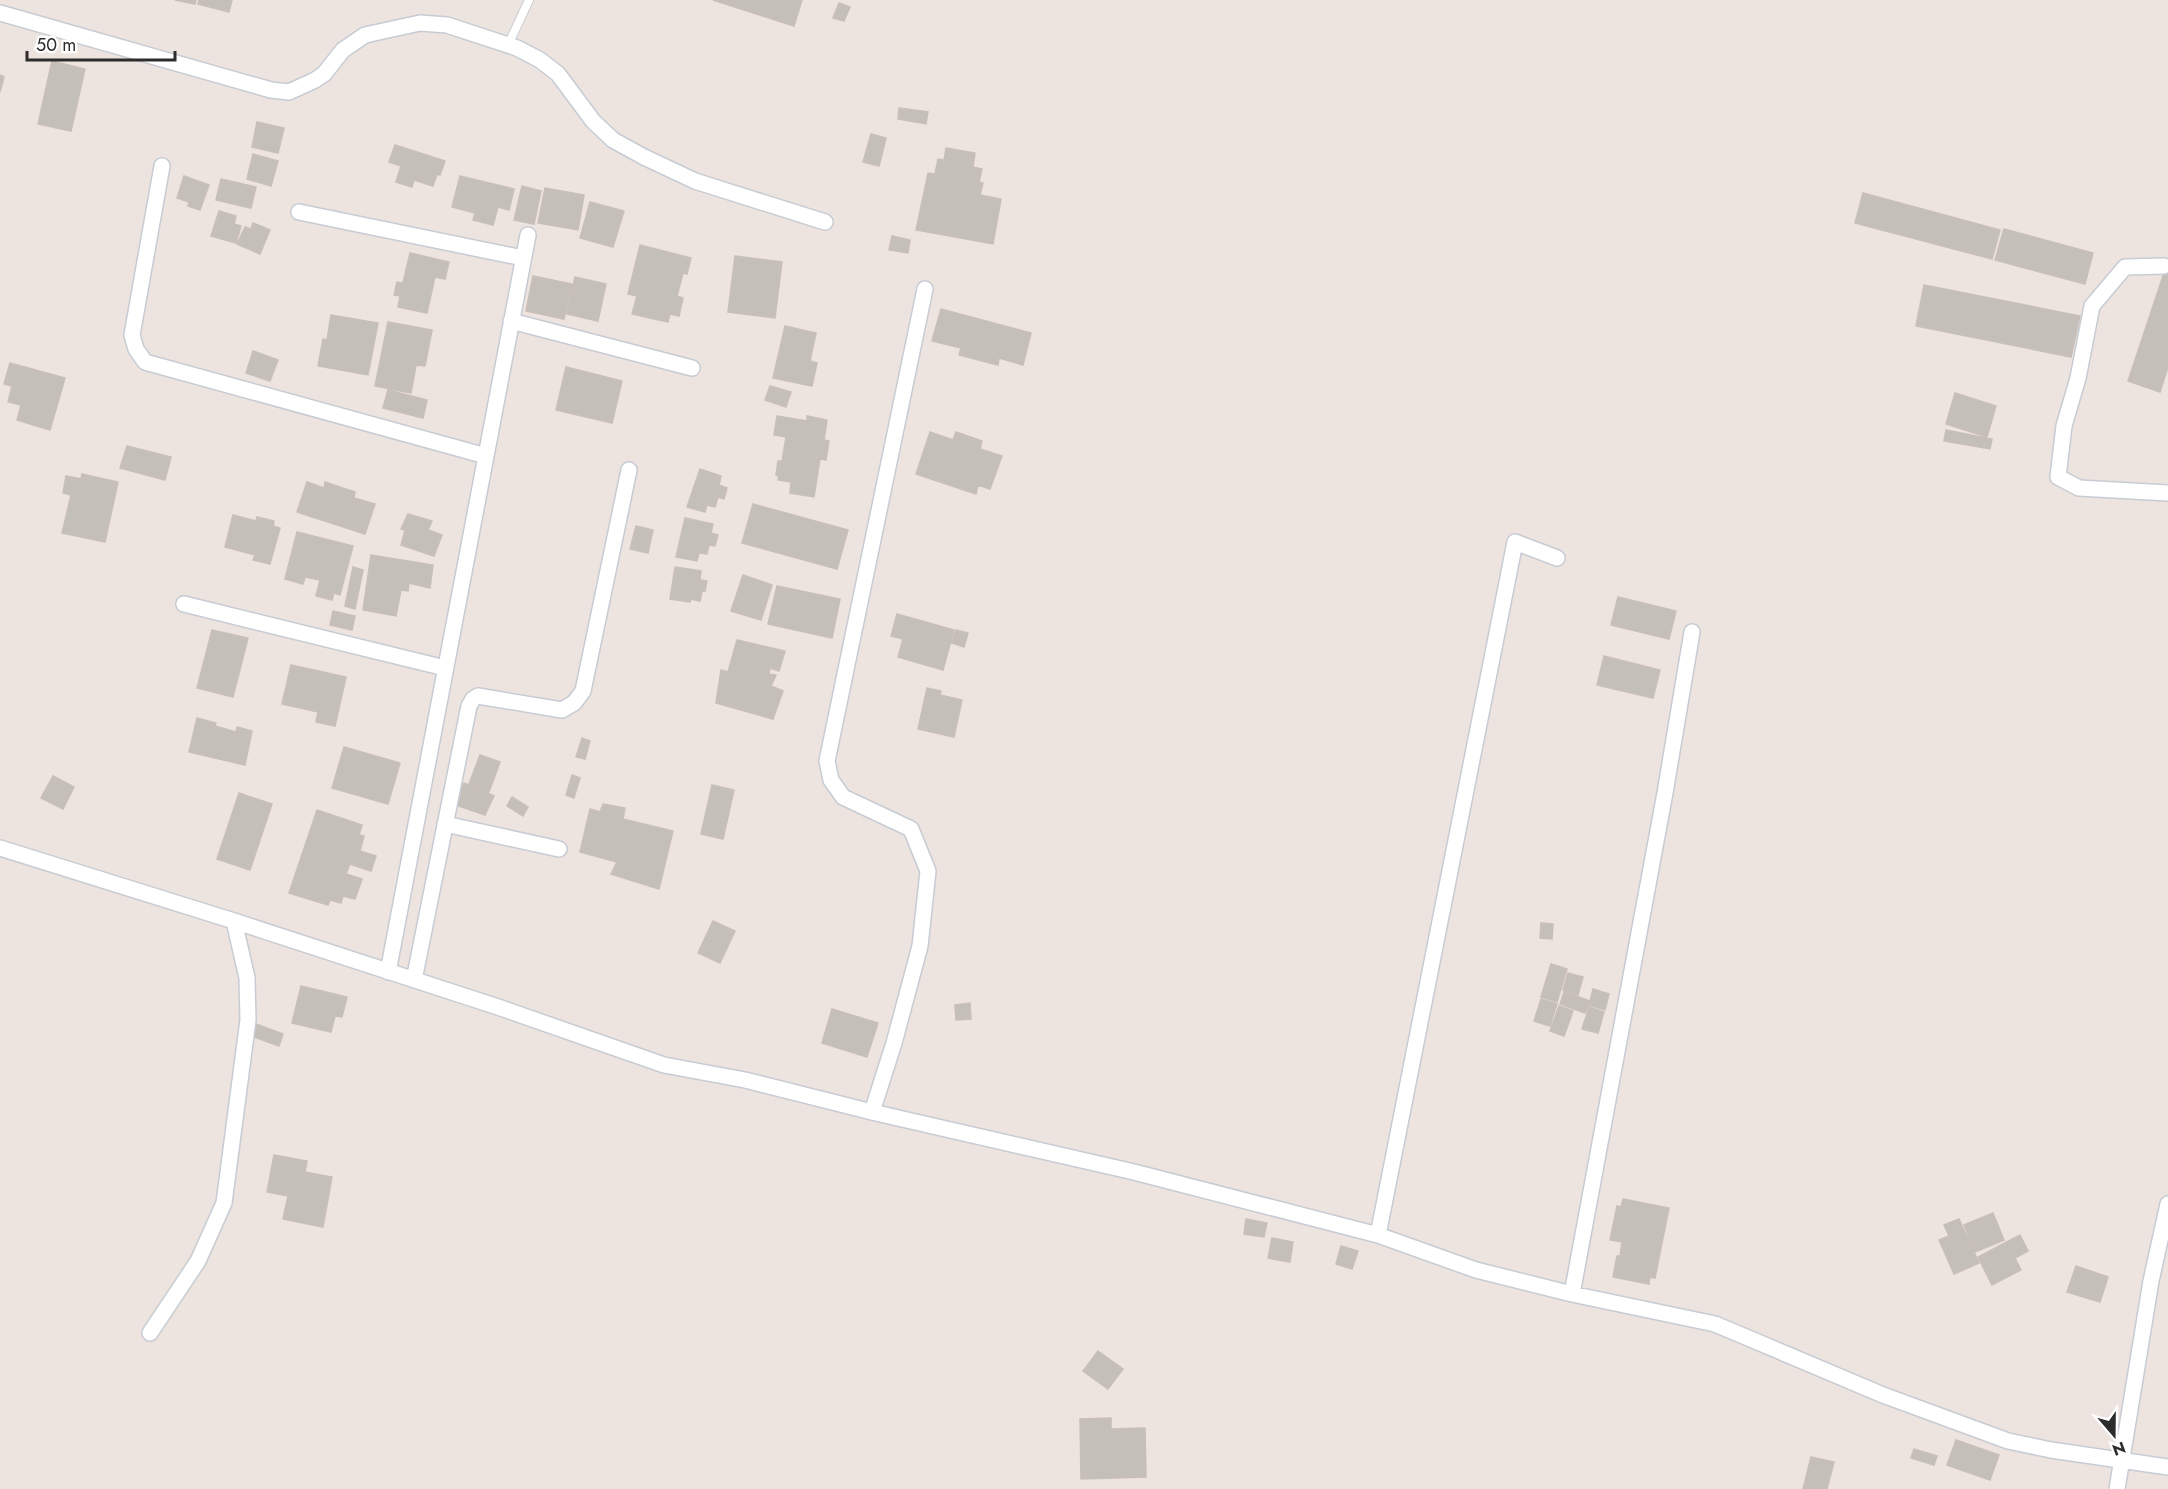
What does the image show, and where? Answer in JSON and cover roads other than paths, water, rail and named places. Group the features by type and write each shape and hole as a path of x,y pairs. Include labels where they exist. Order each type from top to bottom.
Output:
{"street":[{"path":"0,13 270,90 289,92 301,88 324,74 343,50 364,36 420,23 447,25 508,45 540,60 558,74 593,121 613,140 695,181 825,222"},
{"path":"162,166 132,335 136,349 145,362 486,456"},
{"path":"299,212 523,258"},
{"path":"388,972 528,235"},
{"path":"2164,266 2125,267 2092,306 2078,378 2064,426 2058,477 2079,488 2168,493"},
{"path":"872,1112 894,1043 920,946 928,871 911,829 843,796 831,780 827,761 926,289"},
{"path":"511,321 692,368"},
{"path":"414,980 469,706 472,699 478,696 562,710 574,703 583,691 629,470"},
{"path":"1377,1235 1515,542 1557,558"},
{"path":"184,604 445,668"},
{"path":"1572,1294 1665,793 1692,632"},
{"path":"446,824 559,849"},
{"path":"0,848 234,921 664,1065 744,1080 1134,1172 1377,1235 1476,1270 1572,1294 1715,1324 1883,1395 2008,1441 2051,1450 2168,1467"},
{"path":"150,1333 198,1261 224,1203 248,1020 247,978 234,921"},
{"path":"2117,1489 2151,1281 2168,1204"}],"lane":[{"path":"508,45 529,0"}]}
